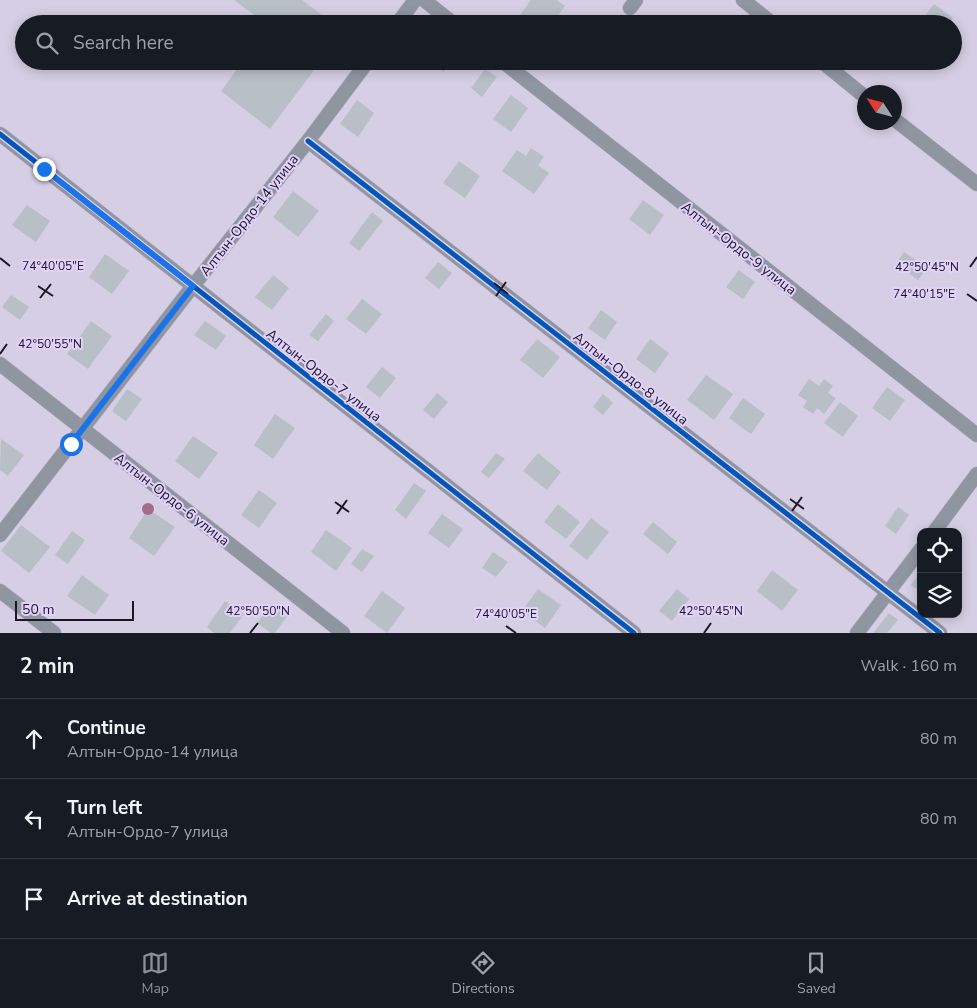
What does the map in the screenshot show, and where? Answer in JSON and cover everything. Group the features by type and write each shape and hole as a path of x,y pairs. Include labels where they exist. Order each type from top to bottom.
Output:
{"street":[{"path":"404,15 415,0"},
{"path":"424,0 443,15"},
{"path":"743,0 762,15"},
{"name":"Алтын-Ордо-14 улица","path":"0,535 308,141 361,70"},
{"name":"Алтын-Ордо-9 улица","path":"513,70 977,435"},
{"path":"832,70 857,90"},
{"path":"902,125 977,184"},
{"name":"Алтын-Ордо-7 улица","path":"0,134 634,633"},
{"name":"Алтын-Ордо-8 улица","path":"308,141 940,633"},
{"name":"Алтын-Ордо-6 улица","path":"0,364 344,633"},
{"path":"937,528 977,474"},
{"path":"857,633 917,554"},
{"path":"0,591 54,633"}],"building":[{"path":"234,0 302,0 322,15 254,15"},
{"path":"531,0 557,0 565,6 558,15 520,15"},
{"path":"934,4 949,15 926,15"},
{"path":"236,70 314,70 270,129 221,91"},
{"path":"484,70 497,77 482,97 471,88"},
{"path":"511,95 528,108 511,132 493,119"},
{"path":"357,100 374,113 358,137 340,124"},
{"path":"531,148 544,157 538,165 549,173 534,194 502,171 517,150 526,156"},
{"path":"459,161 480,176 465,198 443,183"},
{"path":"293,191 319,211 298,237 273,217"},
{"path":"643,200 664,215 650,235 629,219"},
{"path":"27,205 50,221 36,242 12,225"},
{"path":"372,212 383,221 359,251 349,243"},
{"path":"904,252 927,268 918,280 896,264"},
{"path":"105,254 129,271 112,294 89,277"},
{"path":"438,262 452,273 439,289 425,278"},
{"path":"739,270 755,282 743,299 726,287"},
{"path":"273,275 289,288 272,310 255,297"},
{"path":"11,295 29,307 20,320 2,307"},
{"path":"362,299 382,314 366,334 346,319"},
{"path":"601,310 617,322 605,340 588,328"},
{"path":"326,314 334,321 318,341 309,335"},
{"path":"91,321 112,336 88,369 67,354"},
{"path":"205,321 226,336 216,350 194,335"},
{"path":"537,339 560,357 543,378 520,360"},
{"path":"650,339 669,353 655,373 636,359"},
{"path":"382,367 396,378 380,398 366,387"},
{"path":"706,375 733,394 714,420 687,400"},
{"path":"809,379 819,386 824,379 833,386 828,393 836,398 824,414 817,408 813,414 803,407 807,401 798,395"},
{"path":"887,387 905,400 890,421 872,408"},
{"path":"127,389 142,399 126,421 112,411"},
{"path":"437,393 448,402 434,419 423,410"},
{"path":"603,394 613,403 603,415 593,407"},
{"path":"743,398 765,414 751,434 729,418"},
{"path":"840,402 858,416 843,437 824,423"},
{"path":"275,414 295,428 273,459 254,445"},
{"path":"193,436 218,453 199,479 175,461"},
{"path":"1,439 24,455 8,476 0,470"},
{"path":"496,453 505,459 489,478 481,472"},
{"path":"538,453 561,472 547,490 523,471"},
{"path":"414,483 426,491 406,519 395,510"},
{"path":"259,490 277,503 259,528 241,515"},
{"path":"558,504 580,522 566,539 544,522"},
{"path":"898,507 909,515 896,534 885,526"},
{"path":"148,509 175,527 154,556 129,538"},
{"path":"442,514 463,529 449,548 428,533"},
{"path":"591,518 609,532 587,560 569,546"},
{"path":"653,522 677,542 668,554 643,534"},
{"path":"21,525 50,547 29,573 1,551"},
{"path":"326,530 352,548 336,571 311,552"},
{"path":"72,531 85,540 68,564 55,555"},
{"path":"362,549 374,556 362,572 351,564"},
{"path":"493,552 508,562 496,577 482,568"},
{"path":"772,570 798,590 782,611 757,591"},
{"path":"82,575 109,595 95,615 67,596"},
{"path":"917,577 917,589 911,585"},
{"path":"538,589 561,605 545,628 522,611"},
{"path":"677,589 689,599 672,621 659,611"},
{"path":"382,591 405,608 387,633 364,616"},
{"path":"225,601 244,614 230,633 214,633 207,627"},
{"path":"271,604 287,616 275,633 271,633 257,623"},
{"path":"889,613 898,620 887,633 873,633"}],"cycle path":[{"path":"0,134 634,633"},
{"path":"308,141 940,633"}],"route":[{"path":"44,169 193,286 71,444"}]}
